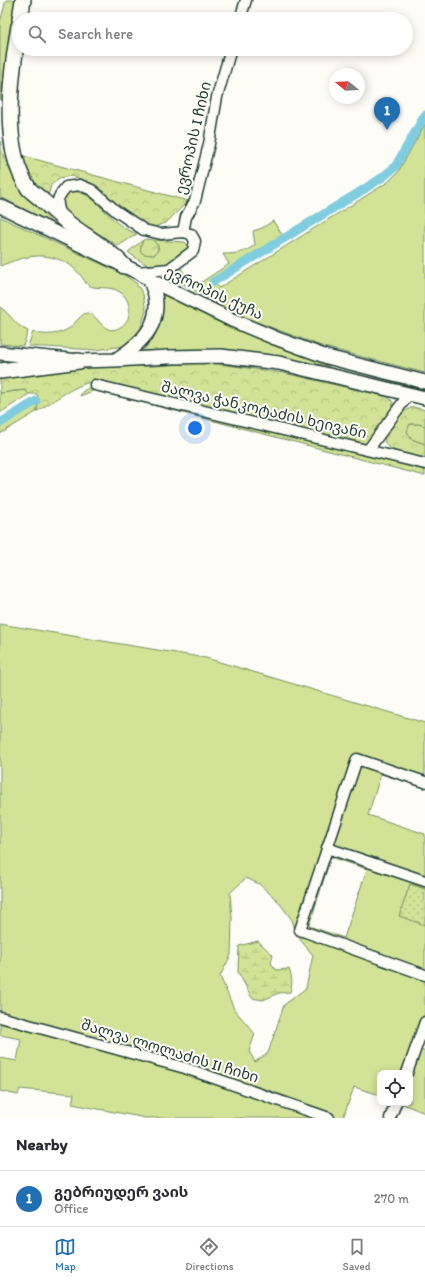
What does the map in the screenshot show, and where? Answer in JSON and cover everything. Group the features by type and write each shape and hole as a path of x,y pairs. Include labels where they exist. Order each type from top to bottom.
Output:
{"highway":[{"path":"21,12 23,0"},
{"path":"14,56 8,111 10,144 18,170 29,189 68,223 116,256 130,269"},
{"path":"0,371 79,361"}],"main road":[{"name":"ევროპის ქუჩა","path":"0,206 232,320 326,358 425,382"},
{"path":"115,360 143,340 151,326 156,311 155,295 150,280"},
{"path":"0,354 79,361 168,356 229,357 279,363 425,398"}],"street":[{"path":"242,12 246,0"},
{"name":"ევროპის I ჩიხი","path":"183,232 186,217 195,201 209,144 217,97 229,56"},
{"path":"61,216 56,202 59,194 66,187 80,185 92,190 116,211 144,230 161,234 183,232 191,234 195,241 193,252 169,269 130,269"},
{"name":"შალვა ჭანკოტაძის ხეივანი","path":"95,385 425,464"},
{"path":"368,450 409,394"},
{"path":"425,782 357,759 300,930 425,975"},
{"path":"327,848 425,881"},
{"name":"შალვა ლოლაძის II ჩიხი","path":"0,1017 186,1068 329,1118"},
{"path":"408,1070 425,1022"},
{"path":"390,1118 395,1106"}],"green space":[{"path":"6,0 16,0 14,12 12,12 12,25 0,100 0,22"},
{"path":"425,124 425,373 324,347 243,317 166,275 180,267 194,287 229,264 223,254 240,252 255,245 253,231 262,228 273,221 283,236 212,280 219,288 388,182 398,172"},
{"path":"0,141 2,153 20,186 53,224 0,197"},
{"path":"20,155 188,201 167,222 152,228 144,225 120,209 91,183 72,176 59,178 51,185 48,197 30,179"},
{"path":"72,191 94,200 116,222 137,234 118,246 66,213 61,200 65,194"},
{"path":"0,217 121,273 136,283 143,294 146,311 139,333 125,346 96,350 28,346 33,332 47,334 62,332 71,327 82,315 89,313 105,327 115,330 126,323 129,314 128,304 124,295 120,292 112,289 88,285 79,273 70,265 52,257 27,257 0,266"},
{"path":"143,240 141,252 149,255 154,255 158,250 158,246 153,240 185,242 188,246 176,260 163,265 150,265 144,263 128,252"},
{"path":"143,240 153,240 158,246 158,250 154,255 143,254 141,252"},
{"path":"163,294 215,320 258,339 330,366 254,354 206,350 143,351 155,336 163,309"},
{"path":"0,307 19,325 28,331 23,346 0,344"},
{"path":"204,362 284,373 388,397 393,402 393,406 367,444 97,381 89,382 73,389 36,412 39,402 37,394 29,394 25,390 0,393 0,379 6,377 100,366 157,366"},
{"path":"90,387 425,470 425,476 95,390 80,396 83,391"},
{"path":"25,390 29,394 0,413 0,393"},
{"path":"40,402 36,412 0,434 0,426"},
{"path":"413,407 425,410 425,426 410,424 407,431 411,439 425,444 425,458 400,453 387,446 384,441 386,434 394,422 404,412"},
{"path":"409,424 419,424 425,426 425,444 411,439 407,431"},
{"path":"0,624 206,658 425,723 425,781 356,757 298,932 425,977 425,1013 404,1070 377,1070 377,1094 354,1087 343,1118 337,1118 276,1097 0,1013","holes":["246,878 259,884 278,901 292,920 297,936 313,955 306,988 284,1005 268,1053 255,1062 249,1051 255,1034 234,1009 220,976 231,955 232,918 230,893"]},
{"path":"359,763 425,785 425,788 381,774 368,815 425,834 425,879 331,847"},
{"path":"329,851 425,883 425,889 410,884 400,916 425,925 425,972 304,928","holes":["331,857 367,869 344,938 309,926"]},
{"path":"410,884 425,889 425,925 399,916"},
{"path":"258,941 273,955 271,963 276,970 289,969 292,980 290,992 279,993 263,1000 252,998 238,972 239,946"},
{"path":"0,1023 183,1069 323,1118 146,1118 72,1104 74,1094 20,1089 18,1095 0,1091 0,1058 17,1061 21,1039 0,1035"},
{"path":"420,1049 425,1052 425,1113 408,1106 413,1106 412,1070"}],"waterway":[{"path":"213,282 383,177 395,167 425,115"},
{"path":"0,423 36,401"}],"place":[{"name":"გებრიუდერ ვაის","path":"387,130"}]}
